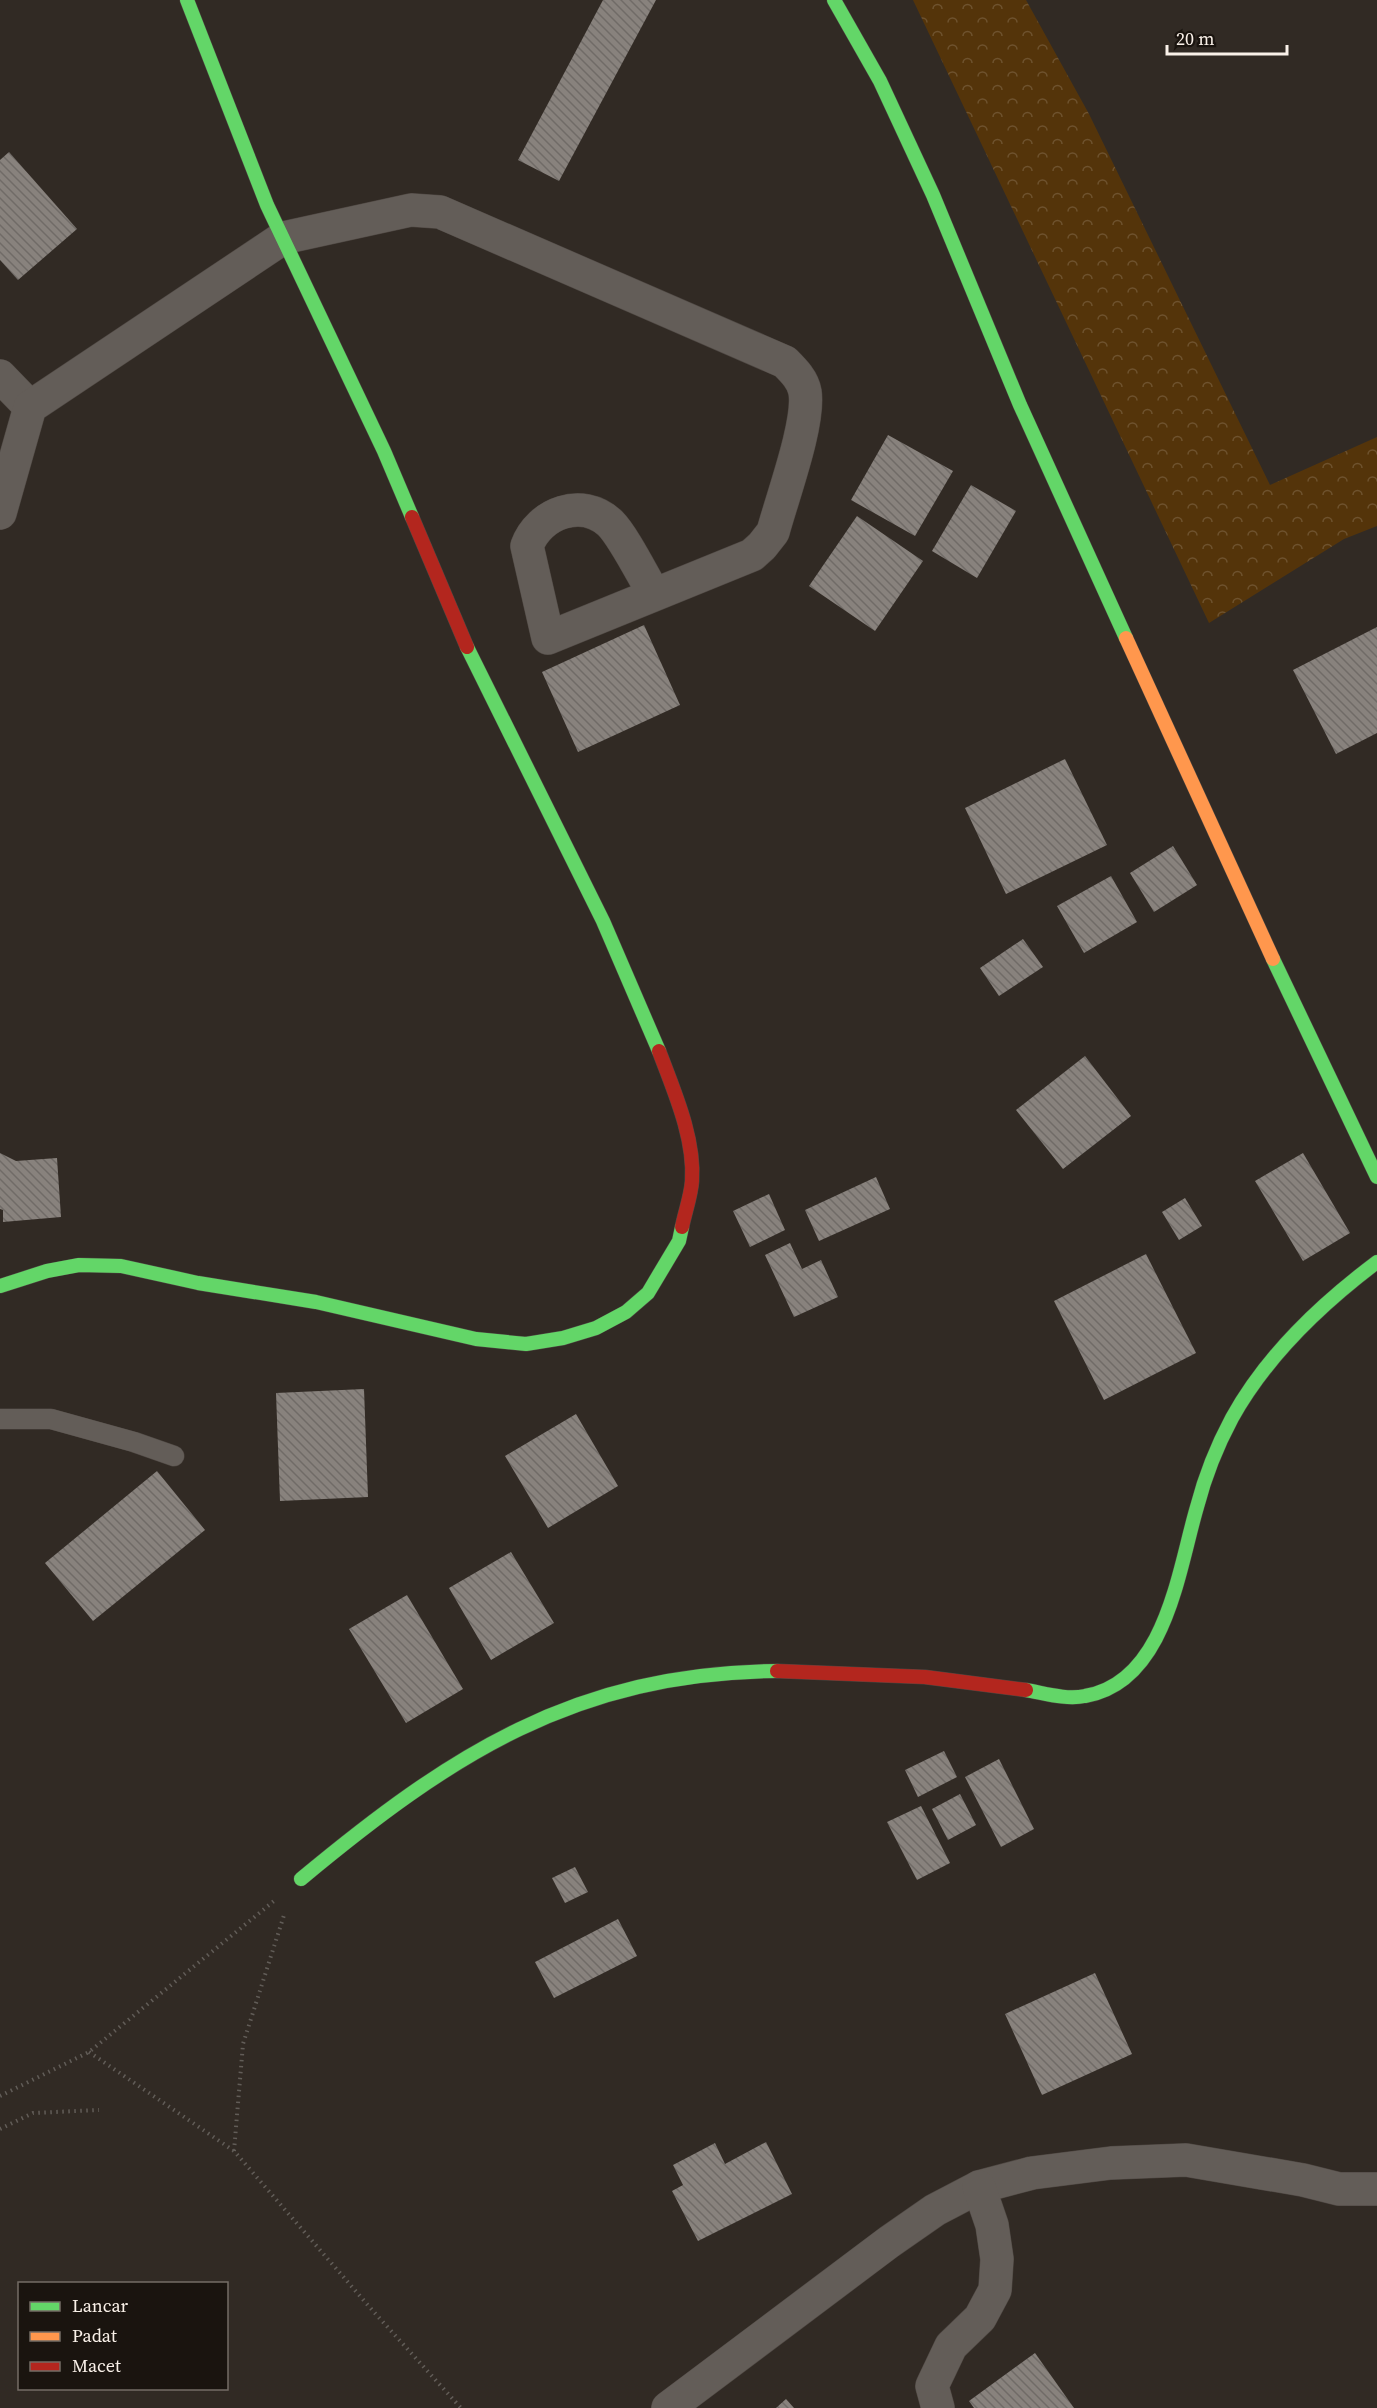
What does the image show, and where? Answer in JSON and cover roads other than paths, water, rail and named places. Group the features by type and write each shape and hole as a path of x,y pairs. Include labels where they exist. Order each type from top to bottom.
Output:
{"street":[{"path":"0,1286 46,1271 79,1265 121,1266 198,1283 316,1302 476,1339 526,1344 563,1338 596,1328 626,1312 648,1293 680,1241 693,1181 689,1146 677,1099 645,1015 603,921 477,672 384,451 267,205 187,0"},
{"path":"834,0 880,81 933,195 1024,416 1286,988 1377,1177"},
{"path":"0,513 30,407 283,238 411,210 440,212 785,362 805,390 807,411 768,539 752,555 654,594"},
{"path":"0,376 30,407"},
{"path":"302,1879 358,1832 430,1778 492,1741 536,1720 598,1699 681,1679 745,1672 802,1670 936,1677 1083,1696 1107,1690 1140,1662 1155,1642 1166,1620 1218,1444 1247,1393 1298,1330 1345,1285 1377,1263"},
{"path":"668,2408 935,2210 980,2187 1032,2173 1111,2163 1186,2160 1303,2180 1339,2189 1377,2189"},
{"path":"938,2408 932,2386 951,2346 980,2318 995,2290 997,2259 980,2187"}],"lane":[{"path":"0,1419 51,1419 134,1442 174,1456"}]}
